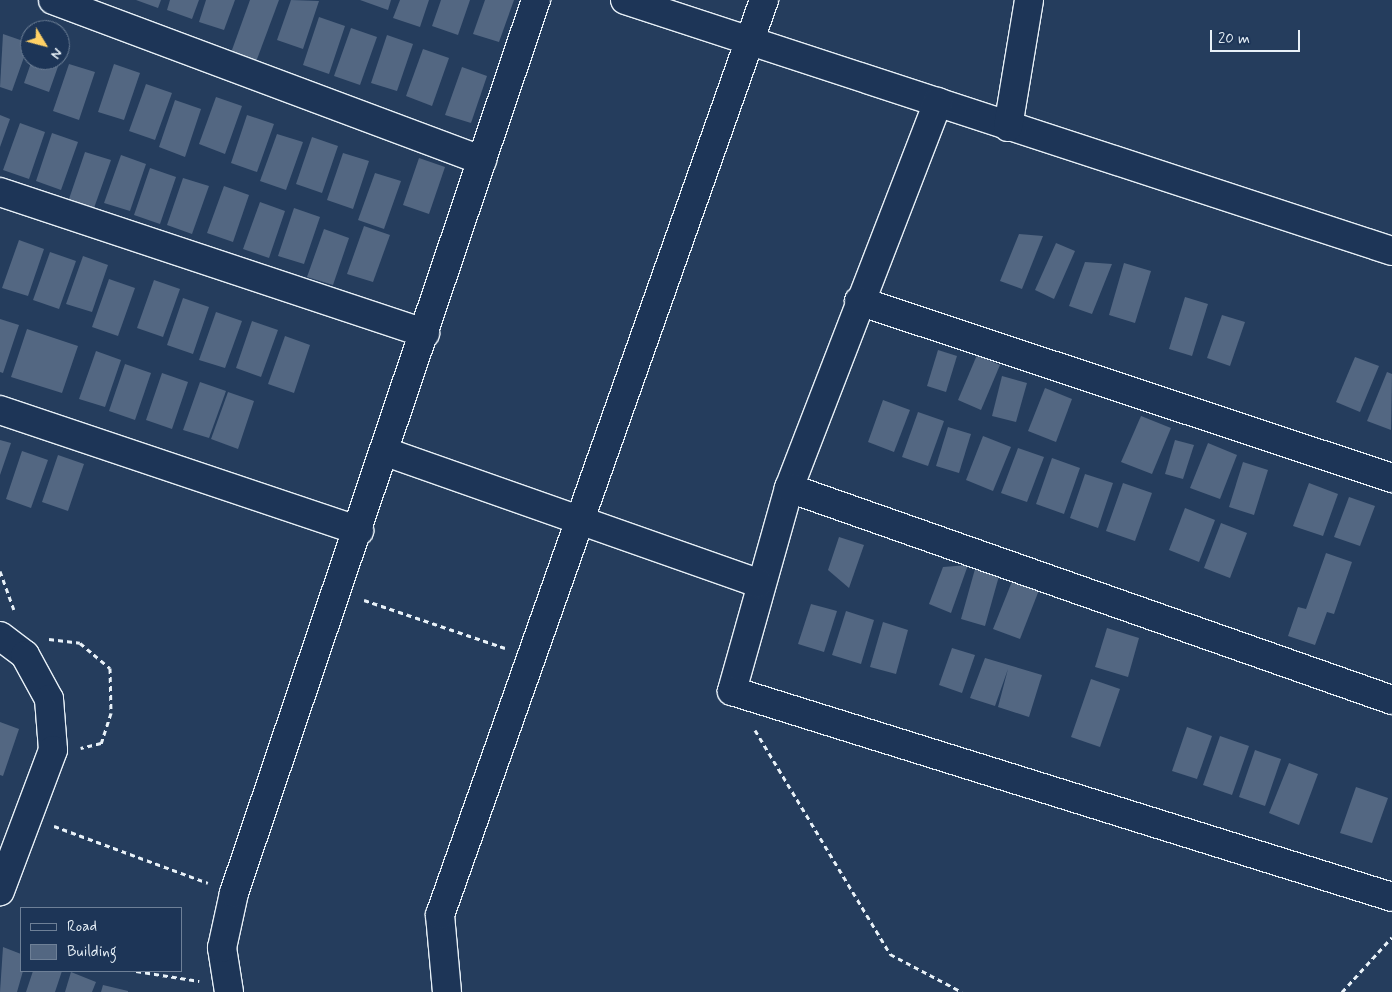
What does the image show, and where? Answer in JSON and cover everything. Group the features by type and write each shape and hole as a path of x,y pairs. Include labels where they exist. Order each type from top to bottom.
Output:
{"street":[{"path":"53,0 482,160"},
{"path":"229,989 222,948 234,893 386,452 536,0"},
{"path":"626,0 1392,252"},
{"path":"447,992 440,915 764,0"},
{"path":"1008,126 1029,0"},
{"path":"938,102 859,301 789,488 759,583 732,691 1392,897"},
{"path":"0,192 426,333"},
{"path":"859,301 1392,478"},
{"path":"0,410 359,531"},
{"path":"386,452 759,583"},
{"path":"789,488 1392,700"},
{"path":"0,636 25,655 49,699 53,750 28,816 8,848 0,891"}],"path":[{"path":"338,591 531,656"},
{"path":"732,691 890,954 962,992"},
{"path":"28,816 234,893"},
{"path":"1342,992 1392,937"},
{"path":"141,972 229,989"}],"building":[{"path":"136,0 161,0 158,8"},
{"path":"170,0 199,0 192,19 167,10"},
{"path":"206,0 235,0 224,30 199,22"},
{"path":"250,0 279,0 253,70 228,61"},
{"path":"291,0 319,1 303,49 277,40"},
{"path":"360,0 391,0 388,10"},
{"path":"400,0 429,0 420,27 393,18"},
{"path":"441,0 470,0 458,35 432,26"},
{"path":"485,0 514,0 499,42 473,34"},
{"path":"319,17 345,26 329,74 303,65"},
{"path":"351,28 377,37 360,85 334,76"},
{"path":"3,34 20,40 20,68 12,91 0,87"},
{"path":"387,35 413,44 397,91 371,83"},
{"path":"423,49 449,58 432,106 406,96"},
{"path":"70,64 95,72 79,120 53,111 67,70 70,70"},
{"path":"114,64 140,73 124,120 98,112"},
{"path":"462,67 487,76 471,123 445,115"},
{"path":"29,70 57,70 49,92 24,83"},
{"path":"146,84 172,93 155,140 129,131"},
{"path":"216,97 242,106 225,154 199,144"},
{"path":"175,100 201,109 185,157 159,147"},
{"path":"0,115 10,119 0,147"},
{"path":"247,115 274,124 257,172 231,163"},
{"path":"20,123 45,132 29,179 3,170"},
{"path":"52,133 78,142 61,190 36,181"},
{"path":"277,134 303,142 286,190 260,181"},
{"path":"312,137 338,146 322,193 296,184"},
{"path":"85,152 111,160 94,208 69,199"},
{"path":"343,153 369,161 353,209 327,200"},
{"path":"121,155 146,164 130,211 104,203"},
{"path":"419,158 445,167 429,214 403,205"},
{"path":"150,168 176,177 160,224 134,215"},
{"path":"375,173 401,181 384,229 358,220"},
{"path":"183,178 209,186 192,234 167,225"},
{"path":"224,186 249,195 233,242 207,233"},
{"path":"260,202 285,211 269,258 243,249"},
{"path":"294,208 320,217 304,264 278,256"},
{"path":"364,226 390,235 373,282 347,274"},
{"path":"324,229 349,238 333,285 307,277"},
{"path":"1019,234 1043,236 1022,289 1000,281"},
{"path":"19,240 44,249 28,296 2,288"},
{"path":"1056,243 1075,251 1054,299 1035,290"},
{"path":"50,252 76,261 59,309 33,300"},
{"path":"83,256 108,265 92,312 66,304"},
{"path":"1085,262 1112,264 1092,314 1069,306"},
{"path":"1124,263 1151,271 1135,323 1109,315"},
{"path":"109,279 135,288 118,336 92,327"},
{"path":"154,280 180,289 163,337 137,328"},
{"path":"1185,297 1208,304 1192,356 1169,349"},
{"path":"183,298 209,307 193,354 167,345"},
{"path":"216,312 242,321 225,368 199,360"},
{"path":"1222,315 1245,322 1230,366 1207,358"},
{"path":"0,319 19,325 3,373 0,372"},
{"path":"252,321 278,330 261,377 236,368"},
{"path":"27,329 78,346 62,393 11,377"},
{"path":"285,336 310,345 294,393 268,384"},
{"path":"938,350 957,356 946,392 927,386"},
{"path":"96,351 121,360 105,407 79,399"},
{"path":"977,355 1000,365 981,410 958,400"},
{"path":"1355,357 1379,366 1360,412 1336,402"},
{"path":"125,364 151,373 135,420 109,411"},
{"path":"1387,372 1392,374 1391,430 1367,421"},
{"path":"162,373 188,382 172,429 146,420"},
{"path":"1002,376 1027,383 1016,422 992,416"},
{"path":"200,382 226,391 209,438 183,430"},
{"path":"1045,388 1072,399 1056,442 1028,431"},
{"path":"228,392 254,401 238,449 211,439"},
{"path":"883,400 910,410 894,452 868,442"},
{"path":"918,412 944,421 928,466 902,457"},
{"path":"1141,416 1171,428 1152,474 1121,462"},
{"path":"948,427 971,434 959,473 936,466"},
{"path":"983,436 1011,447 993,491 966,480"},
{"path":"0,440 11,443 0,475"},
{"path":"1175,440 1194,445 1183,479 1165,474"},
{"path":"1208,443 1237,455 1220,499 1190,488"},
{"path":"1018,448 1044,457 1027,502 1001,493"},
{"path":"22,451 48,460 31,508 6,499"},
{"path":"58,455 84,464 68,511 42,502"},
{"path":"1052,458 1080,468 1064,514 1036,504"},
{"path":"1243,462 1268,470 1254,515 1229,507"},
{"path":"1085,474 1113,483 1098,528 1070,518"},
{"path":"1123,483 1152,493 1135,541 1106,531"},
{"path":"1309,483 1338,494 1323,536 1293,526"},
{"path":"1349,497 1375,506 1360,546 1334,537"},
{"path":"1185,508 1215,520 1199,562 1169,550"},
{"path":"1221,523 1247,533 1230,578 1204,568"},
{"path":"839,537 864,545 849,588 828,570"},
{"path":"1326,553 1352,562 1334,614 1327,612 1315,645 1288,636 1298,607 1306,609"},
{"path":"968,565 951,613 929,604 943,567"},
{"path":"975,569 999,576 985,626 961,619"},
{"path":"1013,579 1039,590 1020,639 993,629"},
{"path":"811,604 837,611 824,652 798,644"},
{"path":"846,611 874,620 861,664 832,655"},
{"path":"883,622 908,630 896,674 870,667"},
{"path":"1107,628 1139,638 1128,677 1095,667"},
{"path":"952,648 975,655 962,693 939,685"},
{"path":"985,658 1042,675 1029,717 998,707 1008,669 995,706 970,698"},
{"path":"1091,679 1120,689 1100,747 1071,737"},
{"path":"0,722 19,729 3,776 0,775"},
{"path":"1187,727 1212,736 1197,779 1172,771"},
{"path":"1220,736 1249,746 1232,795 1203,785"},
{"path":"1255,750 1281,759 1265,806 1239,797"},
{"path":"1289,763 1318,774 1299,825 1269,813"},
{"path":"1356,787 1388,798 1372,843 1340,833"},
{"path":"3,947 20,954 20,972 23,972 17,992 0,992"},
{"path":"33,972 62,972 55,992 26,992"},
{"path":"71,972 96,982 92,992 65,992"},
{"path":"103,985 128,991 128,992 101,992"}]}
